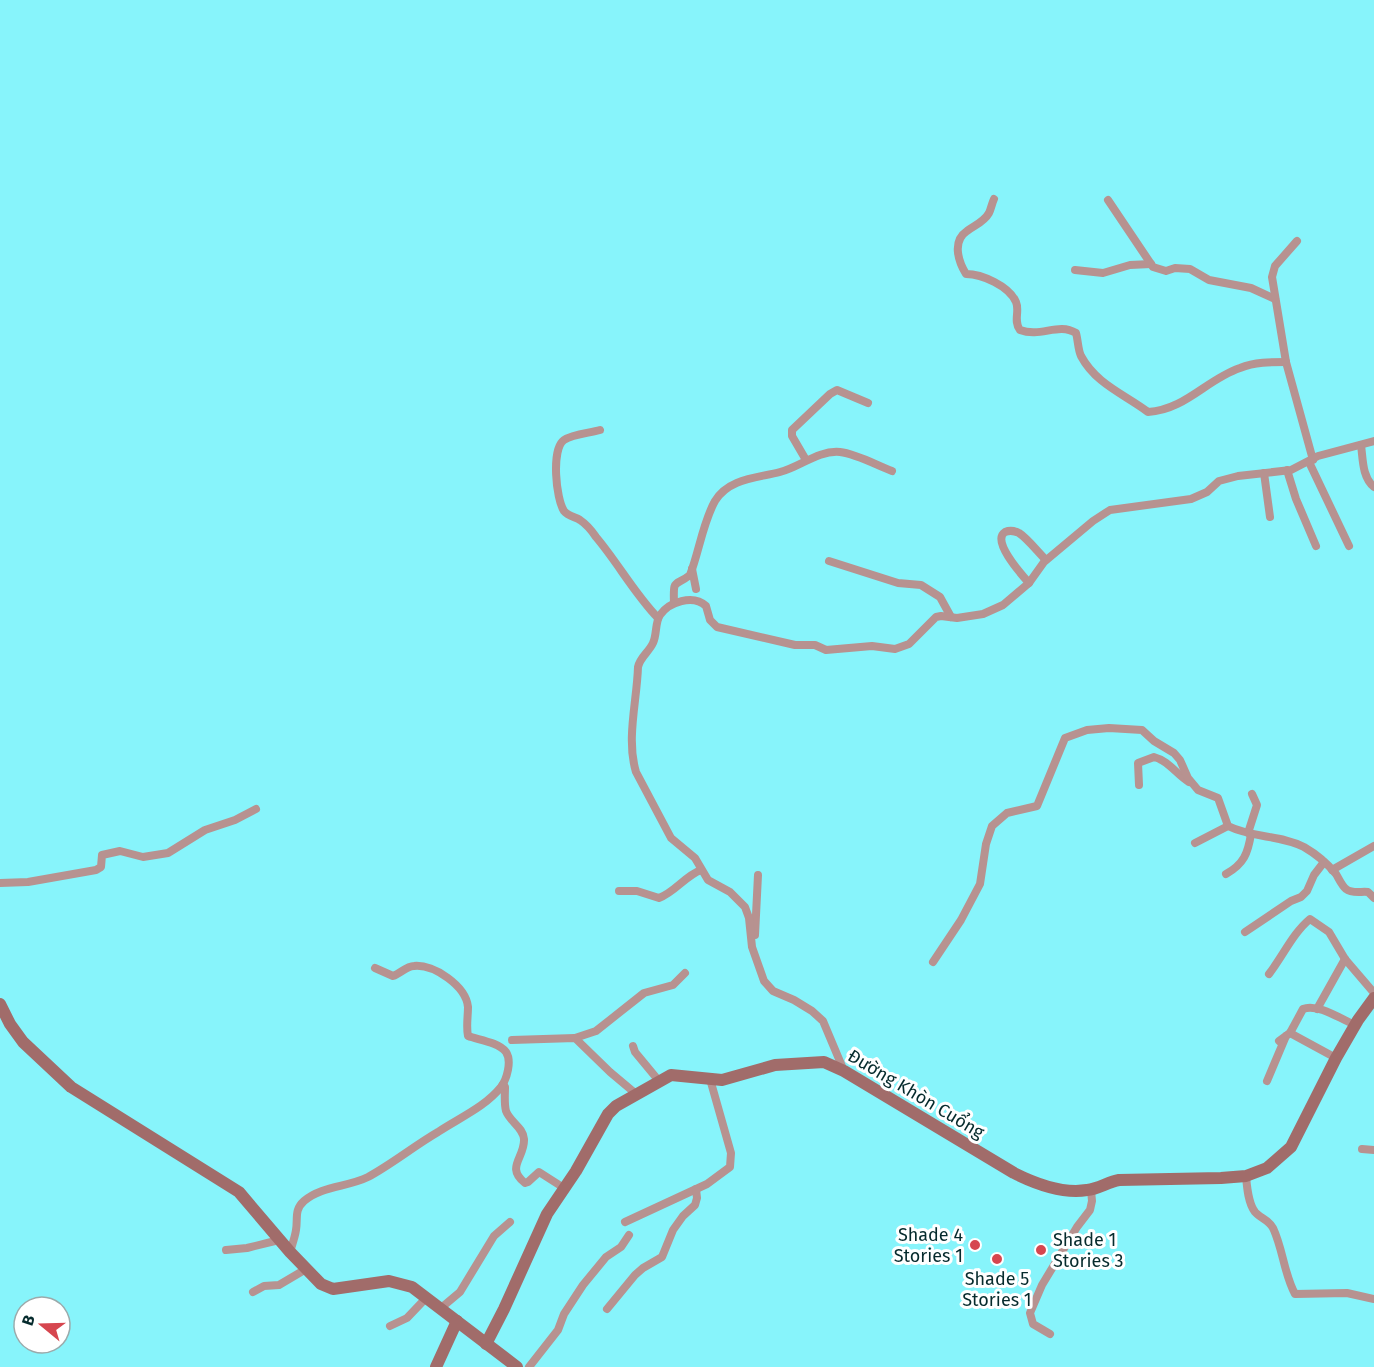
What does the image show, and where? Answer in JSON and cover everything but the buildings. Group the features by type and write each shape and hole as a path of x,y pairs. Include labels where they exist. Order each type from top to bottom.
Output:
{"street":[{"path":"994,199 989,213 978,225 964,232 958,241 958,257 966,274 974,274 1002,286 1016,302 1016,325 1020,330 1037,334 1060,328 1076,333 1080,355 1095,376 1148,412 1168,408 1191,398 1238,368 1263,362 1286,362"},
{"path":"1108,200 1153,267 1166,271 1175,268 1190,269 1209,280 1251,288 1275,299"},
{"path":"1297,242 1275,266 1272,277 1275,299 1286,362 1311,461 1348,546"},
{"path":"1075,270 1103,273 1130,265 1151,264"},
{"path":"806,459 792,436 792,430 830,394 837,390 868,403"},
{"path":"600,430 564,440 560,445 556,464 558,492 562,507 564,512 580,520 594,534 642,600 658,618"},
{"path":"844,1071 825,1022 794,1000 773,991 764,981 751,941 749,918 745,907 730,892 708,880 695,858 673,840 636,772 632,760 639,660 654,640 658,618 674,603 694,601 706,606 710,620 717,627 726,630 745,632 795,645 815,645 826,650 872,646 895,649 909,644 936,618 983,614 1003,605 1029,583 1046,560 1110,510 1191,499 1207,492 1219,481 1238,476 1287,470 1318,456 1374,441"},
{"path":"1361,445 1364,468 1369,483 1374,487"},
{"path":"674,603 675,585 681,579 688,578 712,507 721,494 732,485 758,476 780,472 806,459 839,452 892,471"},
{"path":"1287,470 1296,499 1316,546"},
{"path":"1264,473 1270,517"},
{"path":"1029,583 1017,571 1001,543 1004,533 1009,531 1022,534 1046,560"},
{"path":"829,561 898,583 921,585 940,597 951,617"},
{"path":"692,569 696,589"},
{"path":"933,962 961,920 980,884 986,844 992,826 1007,813 1037,806 1065,738 1087,730 1109,728 1142,730 1154,741 1174,753 1192,784"},
{"path":"1139,785 1138,763 1154,757 1164,761 1198,790 1218,798 1228,826"},
{"path":"1226,874 1247,856 1249,833 1257,805 1252,794"},
{"path":"0,883 38,880 99,869 102,855 117,851 143,858 168,854 205,830 235,820 256,809"},
{"path":"1195,843 1228,826 1280,839 1301,846 1324,862 1345,889 1352,892 1368,892 1374,898"},
{"path":"1332,870 1374,846"},
{"path":"1245,932 1291,901 1301,897 1324,862"},
{"path":"619,891 637,891 659,898 689,875 702,870"},
{"path":"751,941 755,934 758,875"},
{"path":"1269,974 1284,955 1300,927 1310,919 1329,932 1345,958 1374,993"},
{"path":"1317,1009 1345,958"},
{"path":"290,1252 296,1229 296,1212 308,1198 318,1192 369,1176 467,1114 488,1099 503,1084 509,1062 508,1056 495,1045 468,1036 466,1021 468,1007 457,986 427,968 410,967 393,976 375,968"},
{"path":"512,1040 575,1038 596,1031 644,993 673,985 686,973"},
{"name":"Đường Khòn Cuổng","path":"486,1344 547,1214 576,1171 608,1114 635,1093 671,1075 722,1080 775,1065 824,1062 844,1071 991,1161 1035,1182 1071,1191 1091,1190 1119,1180 1246,1176 1267,1168 1291,1147 1336,1058 1374,998"},
{"path":"0,1004 10,1024 23,1042 71,1087 239,1192 279,1240 321,1284 329,1288 389,1281 412,1287 517,1367"},
{"path":"1267,1081 1285,1037 1306,1007 1317,1009 1355,1025"},
{"path":"1285,1037 1336,1058"},
{"path":"575,1038 635,1093"},
{"path":"633,1046 635,1052 658,1081"},
{"path":"625,1222 707,1184 730,1167 731,1161 710,1079"},
{"path":"503,1084 507,1112 523,1134 524,1146 516,1166 517,1175 522,1181 528,1182 538,1172 564,1188"},
{"path":"1362,1149 1374,1150"},
{"path":"1246,1176 1255,1212 1272,1227 1286,1266 1288,1280 1295,1294 1347,1293 1374,1299"},
{"path":"607,1309 635,1275 662,1257 673,1230 695,1205 696,1189"},
{"path":"1050,1334 1033,1324 1030,1313 1042,1285 1090,1210 1091,1190"},
{"path":"441,1308 460,1292 494,1236 510,1222"},
{"path":"529,1367 558,1330 564,1314 583,1285 606,1257 621,1247 629,1235"},
{"path":"226,1250 247,1248 279,1240"},
{"path":"253,1292 264,1286 279,1285 306,1269"},
{"path":"390,1326 407,1318 427,1297"},
{"path":"436,1367 457,1321"}],"place":[{"name":"Shade 4 Stories 1","path":"975,1245"},
{"name":"Shade 1 Stories 3","path":"1041,1250"},
{"name":"Shade 5 Stories 1","path":"997,1259"}]}
